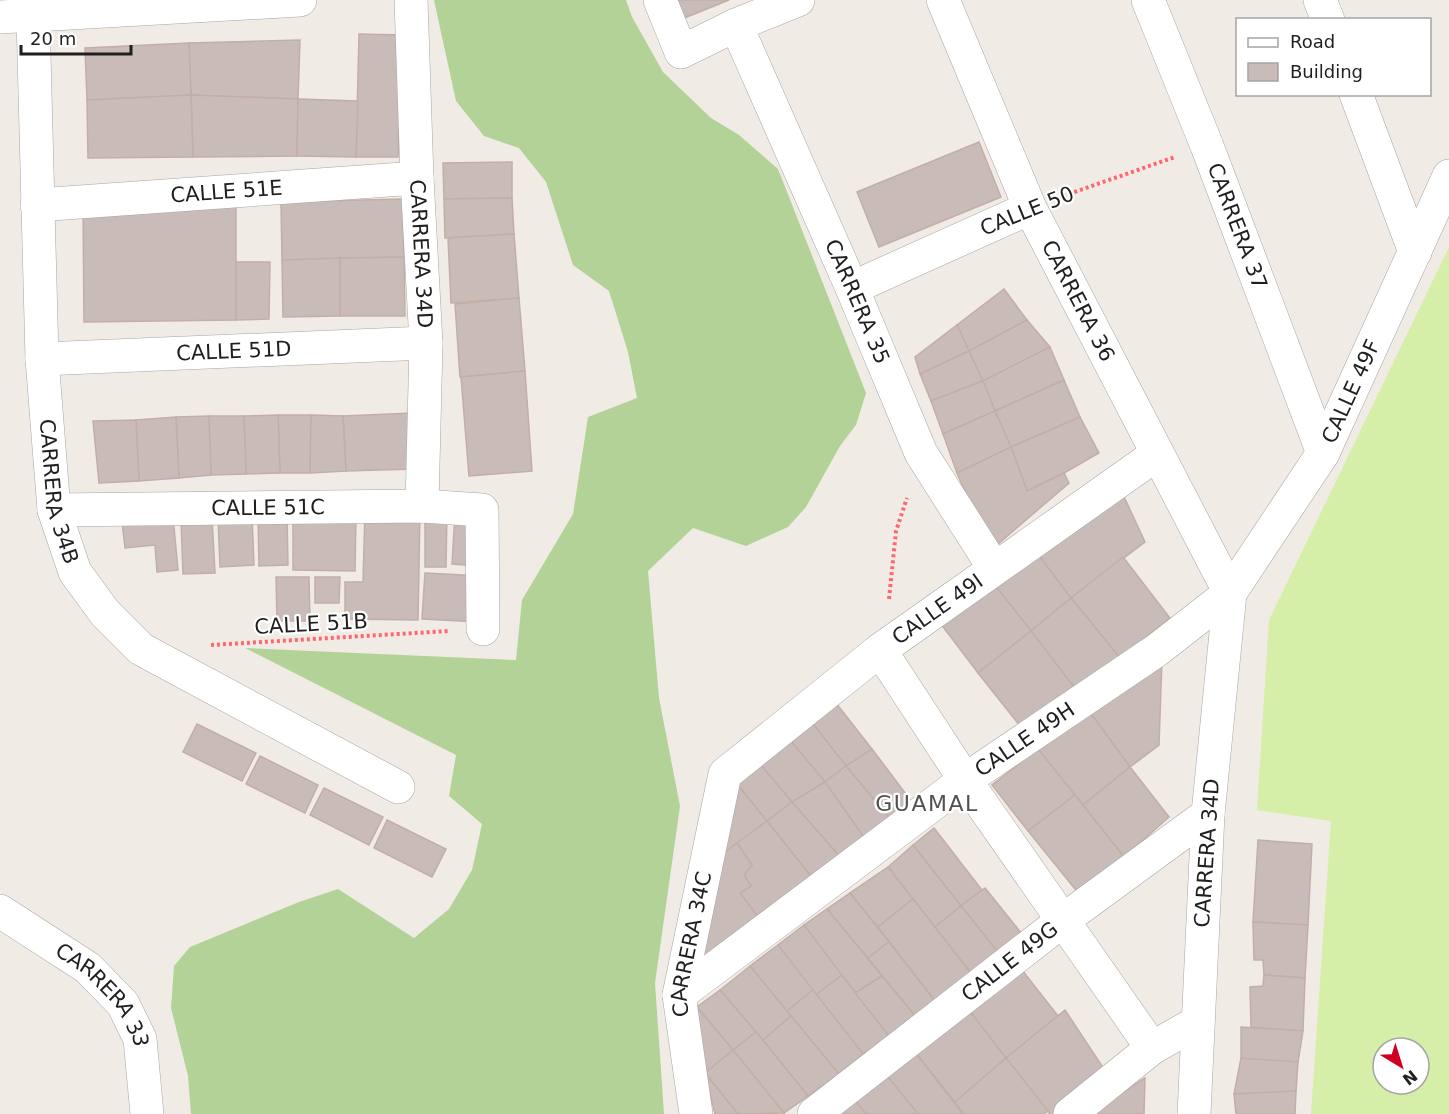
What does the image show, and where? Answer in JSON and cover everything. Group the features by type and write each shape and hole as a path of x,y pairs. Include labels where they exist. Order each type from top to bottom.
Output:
{"street":[{"path":"0,17 300,0"},
{"name":"CARRERA 34D","path":"411,0 426,343 423,506"},
{"path":"660,0 681,52 798,0"},
{"name":"CARRERA 36","path":"943,0 1030,208 1230,593"},
{"name":"CARRERA 37","path":"1148,0 1208,147 1323,453"},
{"path":"1320,0 1327,18"},
{"name":"CARRERA 34B","path":"33,16 42,359 54,510 75,572 105,613 141,649 398,787"},
{"name":"CARRERA 35","path":"736,26 852,288 921,453 994,568"},
{"path":"1357,96 1414,252"},
{"name":"CALLE 49F","path":"1230,593 1323,453 1449,176"},
{"name":"CALLE 51E","path":"37,205 417,178"},
{"name":"CALLE 50","path":"852,288 1030,208"},
{"name":"CALLE 51D","path":"42,359 426,343"},
{"name":"CALLE 49I","path":"725,774 880,650 1157,453"},
{"name":"CALLE 51C","path":"54,510 423,506 482,510 483,629"},
{"name":"CARRERA 34D","path":"1194,1114 1208,814 1230,593"},
{"name":"CALLE 49H","path":"679,995 965,780 1157,650 1230,593"},
{"path":"880,650 965,780 1152,1048"},
{"name":"CARRERA 34C","path":"696,1114 679,995 725,774"},
{"name":"CALLE 49G","path":"814,1114 1062,921 1208,814"},
{"name":"CARRERA 33","path":"0,911 88,968 123,1004 140,1039 147,1114"},
{"path":"1070,1114 1152,1048 1198,1022"}],"path":[{"name":"CALLE 50","path":"1030,208 1208,147"},
{"path":"880,650 890,590 896,531 921,453"},
{"name":"CALLE 51B","path":"200,646 483,629"}],"green space":[{"path":"434,0 626,0 632,17 663,72 711,118 739,135 778,169 866,393 856,425 840,446 806,507 788,527 746,546 693,528 648,571 659,698 680,806 655,983 664,1114 191,1114 188,1076 171,1008 174,966 190,947 299,902 338,889 414,938 449,909 472,870 482,824 449,796 456,755 245,648 516,660 522,600 573,514 588,417 637,398 628,352 609,291 573,265 546,182 519,148 484,136 456,101"},
{"path":"1449,247 1449,1114 1311,1114 1331,821 1257,810 1269,620"}],"building":[{"path":"668,0 729,0 677,21"},
{"path":"359,34 403,35 398,157 356,157"},
{"path":"300,40 298,99 191,95 189,43"},
{"path":"189,43 191,95 87,100 85,48"},
{"path":"191,95 298,99 297,156 193,157"},
{"path":"191,95 193,157 88,158 87,100"},
{"path":"298,99 358,101 356,157 297,156"},
{"path":"979,142 1001,197 879,247 857,192"},
{"path":"512,162 512,198 444,199 443,163"},
{"path":"512,198 514,234 445,238 444,199"},
{"path":"402,199 404,257 282,260 281,202"},
{"path":"236,205 236,320 84,322 83,207"},
{"path":"514,234 519,298 451,303 448,238"},
{"path":"404,257 405,316 340,316 340,258"},
{"path":"340,258 340,316 283,317 282,260"},
{"path":"236,262 270,262 269,319 236,320"},
{"path":"1004,289 1027,320 969,351 957,325"},
{"path":"519,298 525,371 460,377 455,304"},
{"path":"1027,320 1050,347 983,381 969,351"},
{"path":"957,325 969,351 920,374 915,357"},
{"path":"1050,347 1064,380 995,411 983,381"},
{"path":"969,351 983,381 931,401 920,374"},
{"path":"525,371 532,471 469,476 461,377"},
{"path":"1064,380 1080,417 1011,447 995,411"},
{"path":"983,381 995,411 943,434 931,401"},
{"path":"995,411 1011,447 957,473 943,434"},
{"path":"413,413 415,469 346,471 343,416"},
{"path":"278,415 311,415 310,473 280,473"},
{"path":"278,415 280,473 246,474 244,416"},
{"path":"311,415 343,416 346,471 310,473"},
{"path":"209,416 244,416 246,474 211,475"},
{"path":"209,416 211,475 179,478 176,417"},
{"path":"176,417 179,478 139,481 136,420"},
{"path":"1080,417 1099,453 1027,491 1011,447"},
{"path":"136,420 139,481 99,483 93,421"},
{"path":"1011,447 1027,491 1064,473 1069,483 991,550 957,473"},
{"path":"1119,486 1145,542 1071,598 1033,548"},
{"path":"425,510 447,510 446,567 425,567"},
{"path":"365,511 420,511 418,620 345,619 345,582 363,582"},
{"path":"455,513 480,515 478,566 452,564"},
{"path":"293,514 356,514 355,571 293,570"},
{"path":"287,515 288,565 259,566 258,516"},
{"path":"252,516 254,565 220,567 218,518"},
{"path":"173,517 178,570 157,572 155,545 125,548 122,522"},
{"path":"212,517 215,573 183,574 181,519"},
{"path":"1033,548 1071,598 1031,631 990,579"},
{"path":"1123,557 1170,618 1120,658 1071,598"},
{"path":"425,573 482,576 480,622 422,619"},
{"path":"276,577 309,577 310,621 277,621"},
{"path":"315,577 340,577 339,603 315,603"},
{"path":"990,579 1031,631 978,673 937,619"},
{"path":"1071,598 1120,658 1077,691 1031,631"},
{"path":"1031,631 1077,691 1025,732 978,673"},
{"path":"1162,659 1159,745 1130,767 1089,711"},
{"path":"832,698 872,749 846,766 806,715"},
{"path":"1089,711 1130,767 1083,805 1038,749"},
{"path":"806,715 846,766 825,782 785,734"},
{"path":"197,724 256,753 242,781 183,752"},
{"path":"785,734 825,782 792,802 755,758"},
{"path":"872,749 915,806 893,822 846,766"},
{"path":"1038,749 1075,795 1028,831 992,785"},
{"path":"260,756 318,785 305,813 246,784"},
{"path":"755,758 792,802 767,821 731,777"},
{"path":"846,766 893,822 865,839 825,782"},
{"path":"1130,767 1169,817 1124,857 1083,805"},
{"path":"731,777 767,821 712,863"},
{"path":"825,782 865,839 840,857 792,802"},
{"path":"324,788 383,817 369,845 310,815"},
{"path":"1075,795 1124,857 1079,894 1028,831"},
{"path":"792,802 840,857 813,879 767,821"},
{"path":"387,820 446,849 432,877 374,848"},
{"path":"767,821 813,879 762,922 740,893 751,886 744,875 752,865 737,843"},
{"path":"934,828 982,890 961,906 913,845"},
{"path":"1258,840 1312,844 1308,925 1253,922"},
{"path":"737,843 752,865 744,875 751,886 740,893 762,922 690,976 712,863"},
{"path":"913,845 961,906 935,927 888,867"},
{"path":"888,867 913,899 878,927 850,893"},
{"path":"985,888 1022,934 997,951 961,906"},
{"path":"850,893 889,942 868,958 827,909"},
{"path":"913,899 971,973 935,1001 878,927"},
{"path":"961,906 997,951 971,973 935,927"},
{"path":"827,909 882,976 855,993 804,925"},
{"path":"1253,922 1308,925 1305,978 1264,975 1263,960 1254,960"},
{"path":"804,925 842,975 816,995 778,945"},
{"path":"889,942 935,1001 916,1017 868,958"},
{"path":"778,945 813,990 787,1011 750,966"},
{"path":"1018,965 1058,1016 1006,1058 965,1005"},
{"path":"750,966 791,1016 763,1040 720,990"},
{"path":"842,975 890,1037 863,1054 816,995"},
{"path":"1264,975 1305,978 1303,1031 1251,1027 1250,987 1263,986"},
{"path":"882,976 916,1017 890,1037 855,993"},
{"path":"720,990 756,1032 733,1050 697,1007"},
{"path":"813,990 863,1054 839,1074 787,1011"},
{"path":"965,1005 1006,1058 955,1102 911,1047"},
{"path":"697,1007 733,1050 705,1073"},
{"path":"1065,1010 1108,1075 1058,1114 1050,1114 1006,1058"},
{"path":"791,1016 839,1074 808,1096 763,1040"},
{"path":"1241,1027 1303,1031 1298,1062 1267,1063 1241,1058"},
{"path":"756,1032 808,1096 784,1113 733,1050"},
{"path":"911,1047 963,1114 918,1114 884,1072"},
{"path":"733,1050 784,1113 738,1114 705,1073"},
{"path":"1006,1058 1048,1111 1044,1114 964,1114 955,1102"},
{"path":"1241,1058 1298,1062 1296,1091 1234,1094"},
{"path":"884,1072 918,1114 866,1114 852,1097"},
{"path":"705,1073 737,1113 715,1114"},
{"path":"1145,1078 1144,1114 1088,1114"},
{"path":"1296,1091 1295,1114 1236,1114 1234,1094"},
{"path":"852,1097 866,1114 830,1114"}],"district":[{"name":"GUAMAL","path":"927,803"}]}
